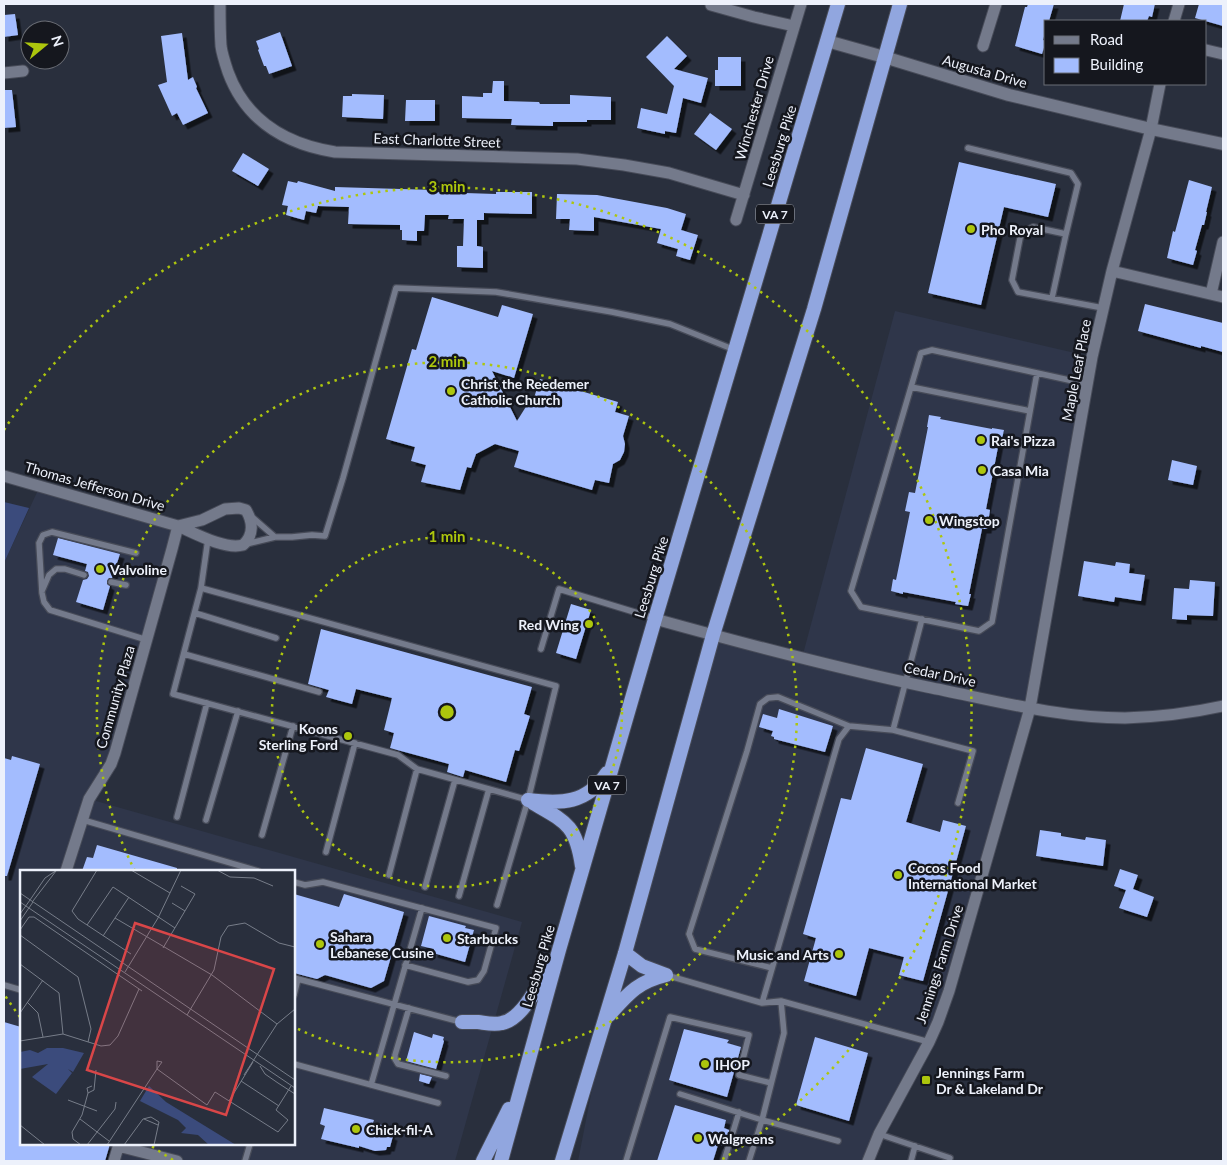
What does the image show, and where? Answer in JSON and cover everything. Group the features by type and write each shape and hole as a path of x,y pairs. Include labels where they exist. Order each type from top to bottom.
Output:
{"highway":[{"name":"Leesburg Pike","path":"501,1161 559,950 655,619 838,4"},
{"path":"562,1161 625,953 713,635 814,309 900,4"},
{"path":"528,800 565,802 582,797 598,785 613,764"},
{"path":"528,800 560,819 572,832 580,851 583,870"},
{"path":"462,1022 496,1024 514,1018 526,1004 559,950"},
{"path":"625,953 642,966 666,975"},
{"path":"606,1018 636,987 651,979 666,975"},
{"path":"483,1161 522,1084"}],"street":[{"name":"East Charlotte Street","path":"220,4 221,48 231,81 239,96 255,115 276,132 308,146 335,152 577,159 624,164 669,173 744,195"},
{"name":"Winchester Drive","path":"736,220 801,4"},
{"path":"983,46 996,4"},
{"path":"1174,20 1179,4"},
{"path":"711,6 794,26"},
{"name":"Augusta Drive","path":"827,42 884,57 1009,95 1223,144"},
{"path":"1207,50 1223,54"},
{"path":"4,73 23,71"},
{"name":"Maple Leaf Place","path":"1030,708 1092,357 1112,271 1151,129 1160,85"},
{"path":"1212,294 1223,242"},
{"path":"1112,271 1223,296"},
{"name":"Thomas Jefferson Drive","path":"4,476 178,526 208,540 233,546 243,545"},
{"name":"Thomas Jefferson Drive","path":"178,526 202,520 225,509 239,508 246,510"},
{"path":"243,545 250,537 252,523 246,510"},
{"name":"Community Plaza","path":"66,870 89,798 111,764 115,753 178,526"},
{"name":"Cedar Drive","path":"655,619 802,659 1030,708 1068,714 1126,718 1171,715 1223,706"},
{"name":"Jennings Farm Drive","path":"868,1161 879,1134 938,1022 949,991 1030,708"},
{"path":"114,1161 118,1145 177,1161"}],"lane":[{"path":"968,148 1071,173 1078,184 1052,298"},
{"path":"1066,234 1033,227 1021,233 1012,280 1018,292 1103,308"},
{"path":"243,545 275,537 325,536 396,288 496,292 612,312 670,324 735,350"},
{"path":"1036,373 992,622 979,631 861,607 850,591 921,353 932,350 1087,384"},
{"path":"911,387 1030,411"},
{"path":"246,510 275,537"},
{"path":"136,553 52,532 43,535 39,543 42,593 44,602 50,610 147,640"},
{"path":"208,540 201,588 173,694 398,755 417,769 528,800"},
{"path":"42,593 49,575 56,569 65,569 84,575"},
{"path":"111,582 126,585"},
{"path":"201,588 556,686 528,800 497,906"},
{"path":"541,649 558,589 655,619"},
{"path":"194,613 276,638"},
{"path":"894,730 922,619"},
{"path":"184,654 319,692"},
{"path":"772,968 695,949 689,934 760,704 768,698 778,697 849,726 894,730 973,751 958,803"},
{"path":"177,817 207,703"},
{"path":"206,820 238,711"},
{"path":"262,835 293,726"},
{"path":"762,1003 839,739 849,726"},
{"path":"326,852 355,744"},
{"path":"388,875 417,769"},
{"path":"425,887 455,780"},
{"path":"459,896 489,789"},
{"path":"82,820 255,870"},
{"path":"295,882 305,885 323,882 496,928 484,971 478,980 468,982 405,965"},
{"path":"371,1085 422,908"},
{"path":"666,975 762,1003 781,1001 929,1042"},
{"path":"296,978 462,1022"},
{"path":"4,985 20,990"},
{"path":"749,1161 762,1120 784,1033 781,1001"},
{"path":"409,1008 395,1059 398,1064 446,1076"},
{"path":"626,1161 670,1017 748,1035 739,1075 772,1083"},
{"path":"295,1065 438,1103"},
{"path":"680,1094 762,1120 838,1141"},
{"path":"733,1132 739,1112"},
{"path":"879,1134 950,1158"},
{"path":"245,1161 250,1145"},
{"path":"911,1161 915,1146"},
{"path":"724,1161 728,1148"}],"shaded area":[{"path":"895,311 1092,357 1030,708 949,991 868,1161 578,1161 606,1018 713,635 802,658"},
{"path":"40,486 178,526 115,753 89,799 522,922 455,1161 4,1161 4,563"},
{"path":"4,502 29,508 4,563"}],"building":[{"path":"1028,4 1054,4 1049,20 1044,20 1044,48 1042,54 1015,46 1025,7"},
{"path":"1124,4 1155,4 1152,17 1149,16 1147,20 1120,20"},
{"path":"1199,4 1223,4 1223,26 1195,18"},
{"path":"15,14 18,35 4,37 4,15"},
{"path":"280,32 292,66 269,74 266,66 264,66 256,41"},
{"path":"182,33 188,80 193,77 208,113 183,125 177,113 172,116 158,85 167,82 161,36"},
{"path":"667,36 687,56 674,69 708,78 701,103 683,98 676,133 665,131 665,134 637,128 641,108 667,114 674,86 646,57"},
{"path":"718,57 741,57 741,86 715,86 715,70 718,70"},
{"path":"493,81 504,81 504,101 570,104 570,95 611,97 611,120 553,122 553,126 511,125 512,119 462,118 462,96 483,97 483,93 492,93"},
{"path":"4,90 12,90 16,127 4,128"},
{"path":"352,94 384,95 383,119 342,117 343,96 352,96"},
{"path":"406,100 435,100 435,121 405,121"},
{"path":"710,113 732,129 716,150 694,134"},
{"path":"243,153 269,169 258,186 232,171"},
{"path":"959,162 1056,184 1048,217 1004,207 981,305 928,293"},
{"path":"1189,180 1212,187 1204,225 1202,225 1195,250 1197,251 1193,265 1167,258 1173,231 1175,232"},
{"path":"288,181 297,183 298,181 335,191 335,187 496,194 496,192 532,192 532,214 484,213 484,220 477,220 477,246 483,247 483,268 457,267 457,246 463,246 464,219 448,219 449,215 425,215 424,231 417,231 417,241 402,240 400,225 348,224 349,207 318,206 316,213 306,211 304,220 286,215 288,206 282,205"},
{"path":"557,194 597,195 667,208 686,214 681,230 698,235 690,260 676,256 678,249 657,243 661,229 594,217 594,231 569,230 570,219 556,219"},
{"name":"Christ the Reedemer Catholic Church","path":"432,297 498,317 502,305 533,314 514,378 492,371 517,421 527,405 532,404 540,379 618,402 615,412 629,416 623,436 624,452 620,460 613,464 609,483 595,480 592,490 514,467 519,451 495,444 476,454 471,468 467,467 460,490 421,482 426,465 411,461 415,447 386,439 412,349 416,350"},
{"path":"1145,304 1223,323 1223,352 1138,331"},
{"path":"929,415 941,417 940,419 1004,430 1001,443 999,442 986,509 990,510 987,529 982,529 968,606 955,604 956,602 891,591 893,579 896,580 910,512 905,511 909,492 915,493"},
{"path":"1172,460 1197,466 1193,485 1168,480"},
{"name":"Valvoline","path":"58,538 120,554 112,578 109,578 107,581 107,584 110,586 103,610 76,602 83,580 89,576 88,572 85,571 87,564 53,555"},
{"path":"1084,561 1115,566 1116,562 1130,564 1129,573 1145,575 1141,601 1115,597 1114,602 1078,596"},
{"path":"1190,580 1215,582 1213,616 1187,615 1187,620 1172,619 1174,588 1189,589"},
{"path":"571,604 591,610 576,659 556,653"},
{"path":"321,629 532,687 524,714 530,716 519,751 515,750 506,782 465,770 463,777 447,772 449,764 390,748 394,733 384,730 392,698 356,689 352,704 326,697 329,690 308,684"},
{"path":"779,709 833,726 825,752 774,739 771,736 773,731 759,727 763,714 777,718"},
{"path":"866,748 923,764 906,822 940,832 943,820 966,826 923,981 899,975 904,957 869,948 856,996 804,981 816,938 803,934 841,798 851,800"},
{"path":"12,756 40,764 7,876 4,876 4,758 11,760"},
{"path":"1040,830 1061,833 1061,836 1085,840 1086,837 1106,840 1103,866 1036,856"},
{"path":"97,845 177,868 177,870 82,870 87,857 93,858"},
{"path":"1120,869 1138,875 1133,889 1154,897 1147,917 1119,908 1126,890 1114,886"},
{"path":"295,894 339,907 344,894 404,912 384,981 371,988 325,975 317,979 295,973"},
{"name":"Starbucks","path":"429,916 474,930 465,962 433,953 434,949 421,946"},
{"path":"4,1022 20,1027 20,1145 110,1145 105,1161 4,1161"},
{"name":"IHOP","path":"684,1029 729,1040 727,1043 741,1047 727,1097 669,1080"},
{"path":"414,1032 432,1038 433,1034 444,1037 436,1069 406,1061"},
{"path":"815,1037 868,1053 849,1121 796,1105"},
{"path":"420,1074 432,1077 429,1084 419,1081"},
{"name":"Walgreens","path":"675,1105 726,1120 724,1128 729,1130 729,1135 733,1137 731,1144 718,1145 713,1161 657,1161"},
{"name":"Chick-fil-A","path":"324,1108 374,1120 373,1123 382,1125 391,1132 390,1135 393,1136 390,1147 387,1147 386,1150 375,1151 321,1139 325,1126 320,1124"}],"place":[{"name":"Pho Royal","path":"971,229"},
{"name":"Christ the Reedemer Catholic Church","path":"451,391"},
{"name":"Rai's Pizza","path":"981,440"},
{"name":"Casa Mia","path":"982,470"},
{"name":"Wingstop","path":"929,520"},
{"name":"Valvoline","path":"100,569"},
{"name":"Red Wing","path":"589,624"},
{"name":"Koons Sterling Ford","path":"348,736"},
{"name":"Cocos Food International Market","path":"898,875"},
{"name":"Starbucks","path":"447,938"},
{"name":"Sahara Lebanese Cusine","path":"320,944"},
{"name":"Music and Arts","path":"839,954"},
{"name":"IHOP","path":"705,1064"},
{"name":"Jennings Farm Dr & Lakeland Dr","path":"926,1080"},
{"name":"Chick-fil-A","path":"356,1129"},
{"name":"Walgreens","path":"698,1138"}]}
